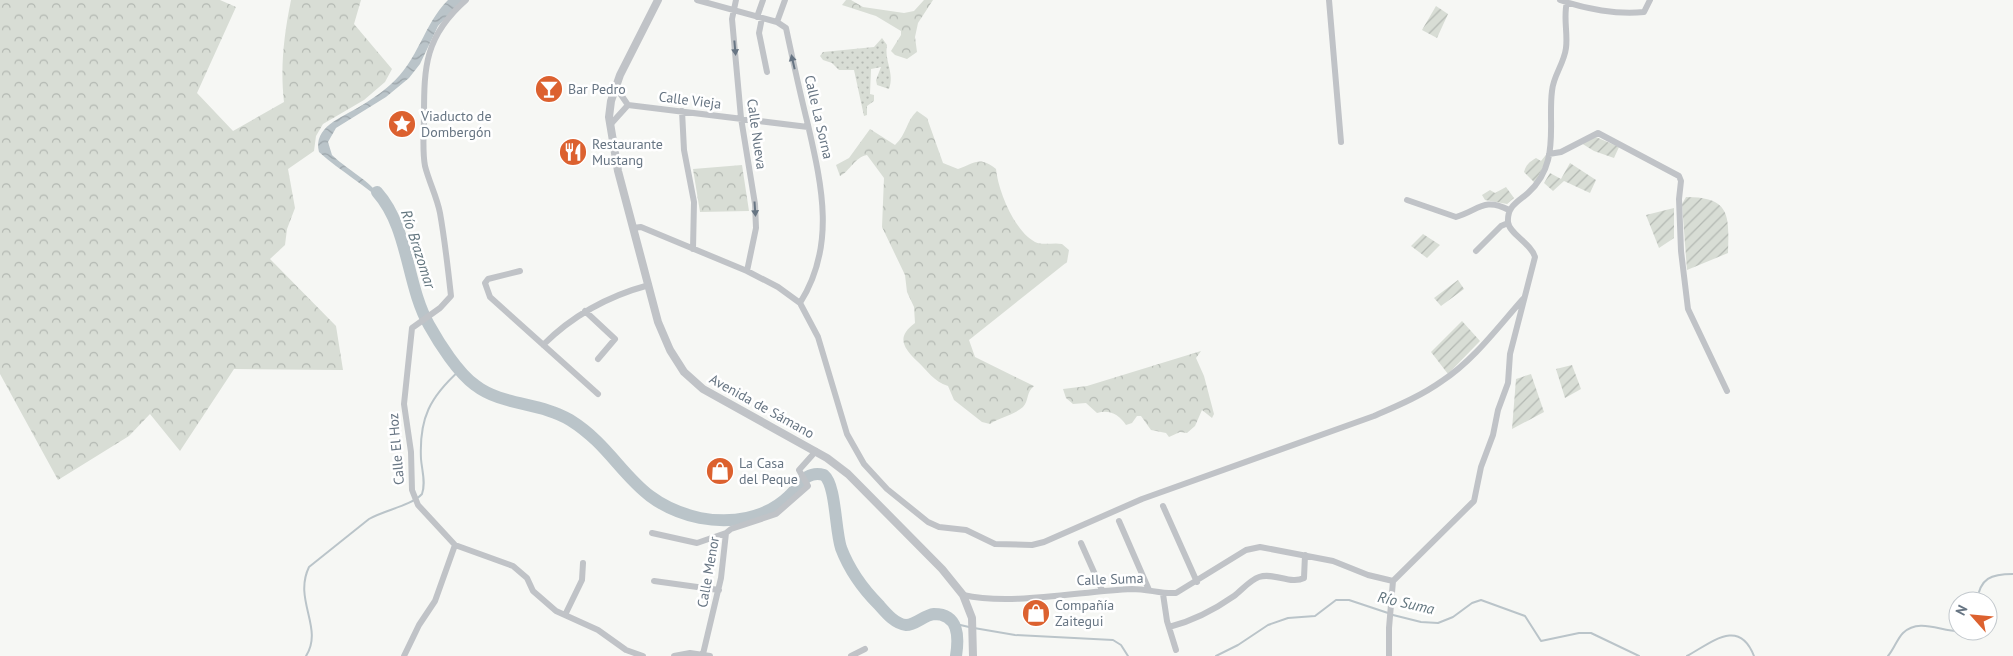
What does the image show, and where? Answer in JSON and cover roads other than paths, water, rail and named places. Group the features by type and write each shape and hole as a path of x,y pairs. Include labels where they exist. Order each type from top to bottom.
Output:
{"street":[{"name":"Calle El Hoz","path":"466,0 455,10 436,36 429,50 427,63 423,134 425,165 440,211 451,296 412,328 404,404 411,452 413,497 418,505 455,545 513,566 527,578 538,595 556,611 598,630 618,642 626,650 644,656"},
{"name":"Avenida de Sámano","path":"658,0 615,86 609,117 613,150 664,337 684,372 703,389 816,451 848,474 942,569 963,594 972,618 973,656"},
{"path":"697,0 777,22 785,0"},
{"name":"Calle Nueva","path":"736,0 732,10 741,118 755,209 756,228 747,271"},
{"path":"763,0 759,33 767,72"},
{"path":"1329,0 1341,142"},
{"path":"1389,656 1393,581 1474,501 1480,467 1493,435 1498,410 1508,383 1510,354 1535,257 1526,242 1510,228 1508,223 1509,210 1540,180 1549,154 1552,90 1564,57 1567,32 1564,1 1592,8 1635,13 1644,12 1649,3"},
{"name":"Calle La Sorna","path":"777,22 786,28 822,195 824,239 818,262 800,303"},
{"path":"610,125 628,105 615,86"},
{"name":"Calle Vieja","path":"628,105 808,126"},
{"path":"682,111 684,150 694,202 692,249"},
{"path":"1549,154 1560,152 1598,133 1679,176 1681,181 1681,251 1688,309 1727,391"},
{"path":"1407,200 1456,217 1484,204 1493,204 1509,210"},
{"path":"1476,251 1501,226 1508,223"},
{"path":"633,228 641,227 747,271 778,287 800,303 818,337 847,434 864,464 887,488 928,522 939,527 966,530 986,541 1003,545 1032,545 1055,538 1116,509 1374,416 1406,402 1443,381 1461,367 1523,299"},
{"path":"520,271 488,279 485,283 490,297 598,394"},
{"path":"543,345 556,332 585,311 617,294 649,285"},
{"path":"585,311 614,339 598,359"},
{"name":"Calle Menor","path":"707,655 719,590 726,533 731,529 776,514 808,486 799,470 816,451"},
{"path":"1163,506 1198,582"},
{"path":"1119,521 1149,590"},
{"path":"652,533 697,543 726,533"},
{"path":"1081,543 1102,590"},
{"path":"404,656 435,601 455,545"},
{"path":"1176,650 1168,627 1163,594 1176,593 1198,582 1246,550 1260,547 1333,561 1368,575 1393,581"},
{"path":"1168,627 1187,622 1214,609 1256,578 1278,577 1298,581 1304,578 1304,555"},
{"path":"565,615 582,580 583,563"},
{"path":"654,581 719,590"},
{"name":"Calle Suma","path":"963,594 975,597 1011,598 1132,588 1163,594"},
{"path":"851,656 865,649"},
{"path":"674,656 690,653 707,655"}],"water":[{"path":"448,0 463,0 438,26 420,64 409,78 386,97 336,128 328,142 332,155 376,190 387,206 319,152 318,143 320,136 330,124 375,97 400,75 415,54 432,20"}],"waterway":[{"name":"Río Brazomar","path":"377,192 395,222 421,309 429,325 443,349 475,385 497,397 546,410 570,420 588,433 628,476 657,501 676,511 700,518 735,520 758,515 780,504 807,477 817,474 824,475 831,488 841,548 848,564 862,585 888,615 902,624 910,625 934,614 948,618 956,628 956,656"},
{"path":"306,656 311,645 312,635 304,591 309,567 369,519 411,502 422,494 424,481 421,445 428,409 441,390 460,370"},
{"name":"Río Suma","path":"1980,591 1984,582 1993,576 2013,574"},
{"name":"Río Suma","path":"1216,656 1238,645 1268,625 1288,618 1315,616 1336,600 1349,600 1388,613"},
{"name":"Río Suma","path":"1393,615 1421,622 1438,623 1453,617 1472,603 1481,600 1525,616 1541,641 1579,633 1591,633 1639,656"},
{"name":"Río Suma","path":"956,624 969,627"},
{"name":"Río Suma","path":"1888,656 1901,635 1910,628 1924,626 1948,630"},
{"name":"Río Suma","path":"974,628 1015,635 1113,640 1121,645 1128,656"},
{"name":"Río Suma","path":"1687,656 1715,640 1733,635 1741,638 1748,644 1754,656"}],"place":[{"name":"Bar Pedro","path":"549,89"},
{"name":"Viaducto de Dombergón","path":"402,124"},
{"name":"Restaurante Mustang","path":"573,152"},
{"name":"La Casa del Peque","path":"720,471"},
{"name":"Compañía Zaitegui","path":"1036,613"}]}
